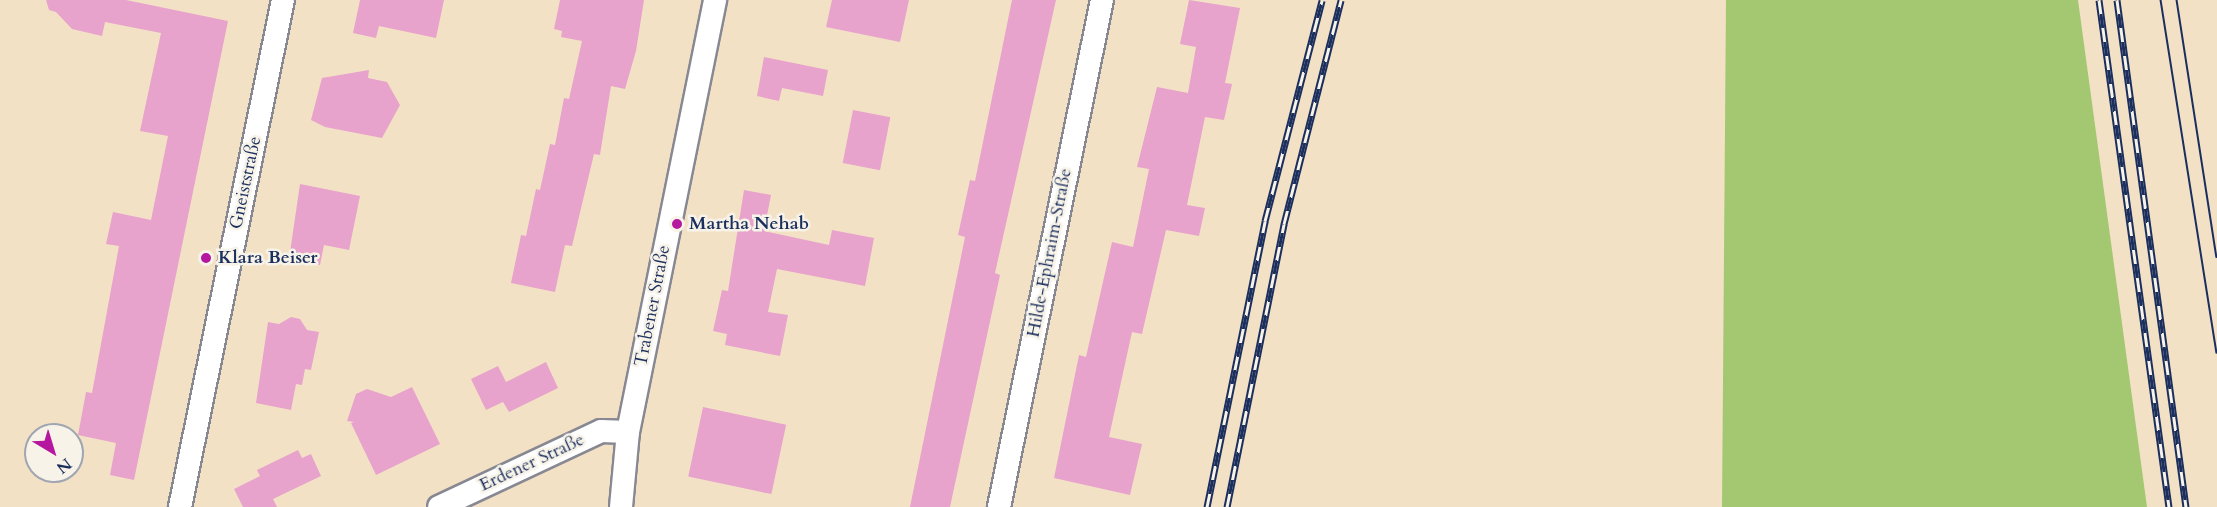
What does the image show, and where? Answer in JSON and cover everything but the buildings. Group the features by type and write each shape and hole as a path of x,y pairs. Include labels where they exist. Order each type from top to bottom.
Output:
{"street":[{"name":"Gneiststraße","path":"180,507 283,0"},
{"name":"Trabener Straße","path":"621,507 628,432 715,0"},
{"name":"Hilde-Ephraim-Straße","path":"999,507 1102,0"},
{"name":"Erdener Straße","path":"439,507 601,431 628,432"}],"green space":[{"path":"1726,0 2078,0 2147,507 1722,507"}],"tram line":[{"path":"2161,0 2217,353"},
{"path":"2177,0 2217,257"}],"railway":[{"path":"1207,507 1265,221 1322,0"},
{"path":"1227,507 1284,224 1341,0"},
{"path":"2099,0 2169,507"},
{"path":"2117,0 2186,507"}],"place":[{"name":"Martha Nehab","path":"677,224"},
{"name":"Klara Beiser","path":"206,258"}]}
